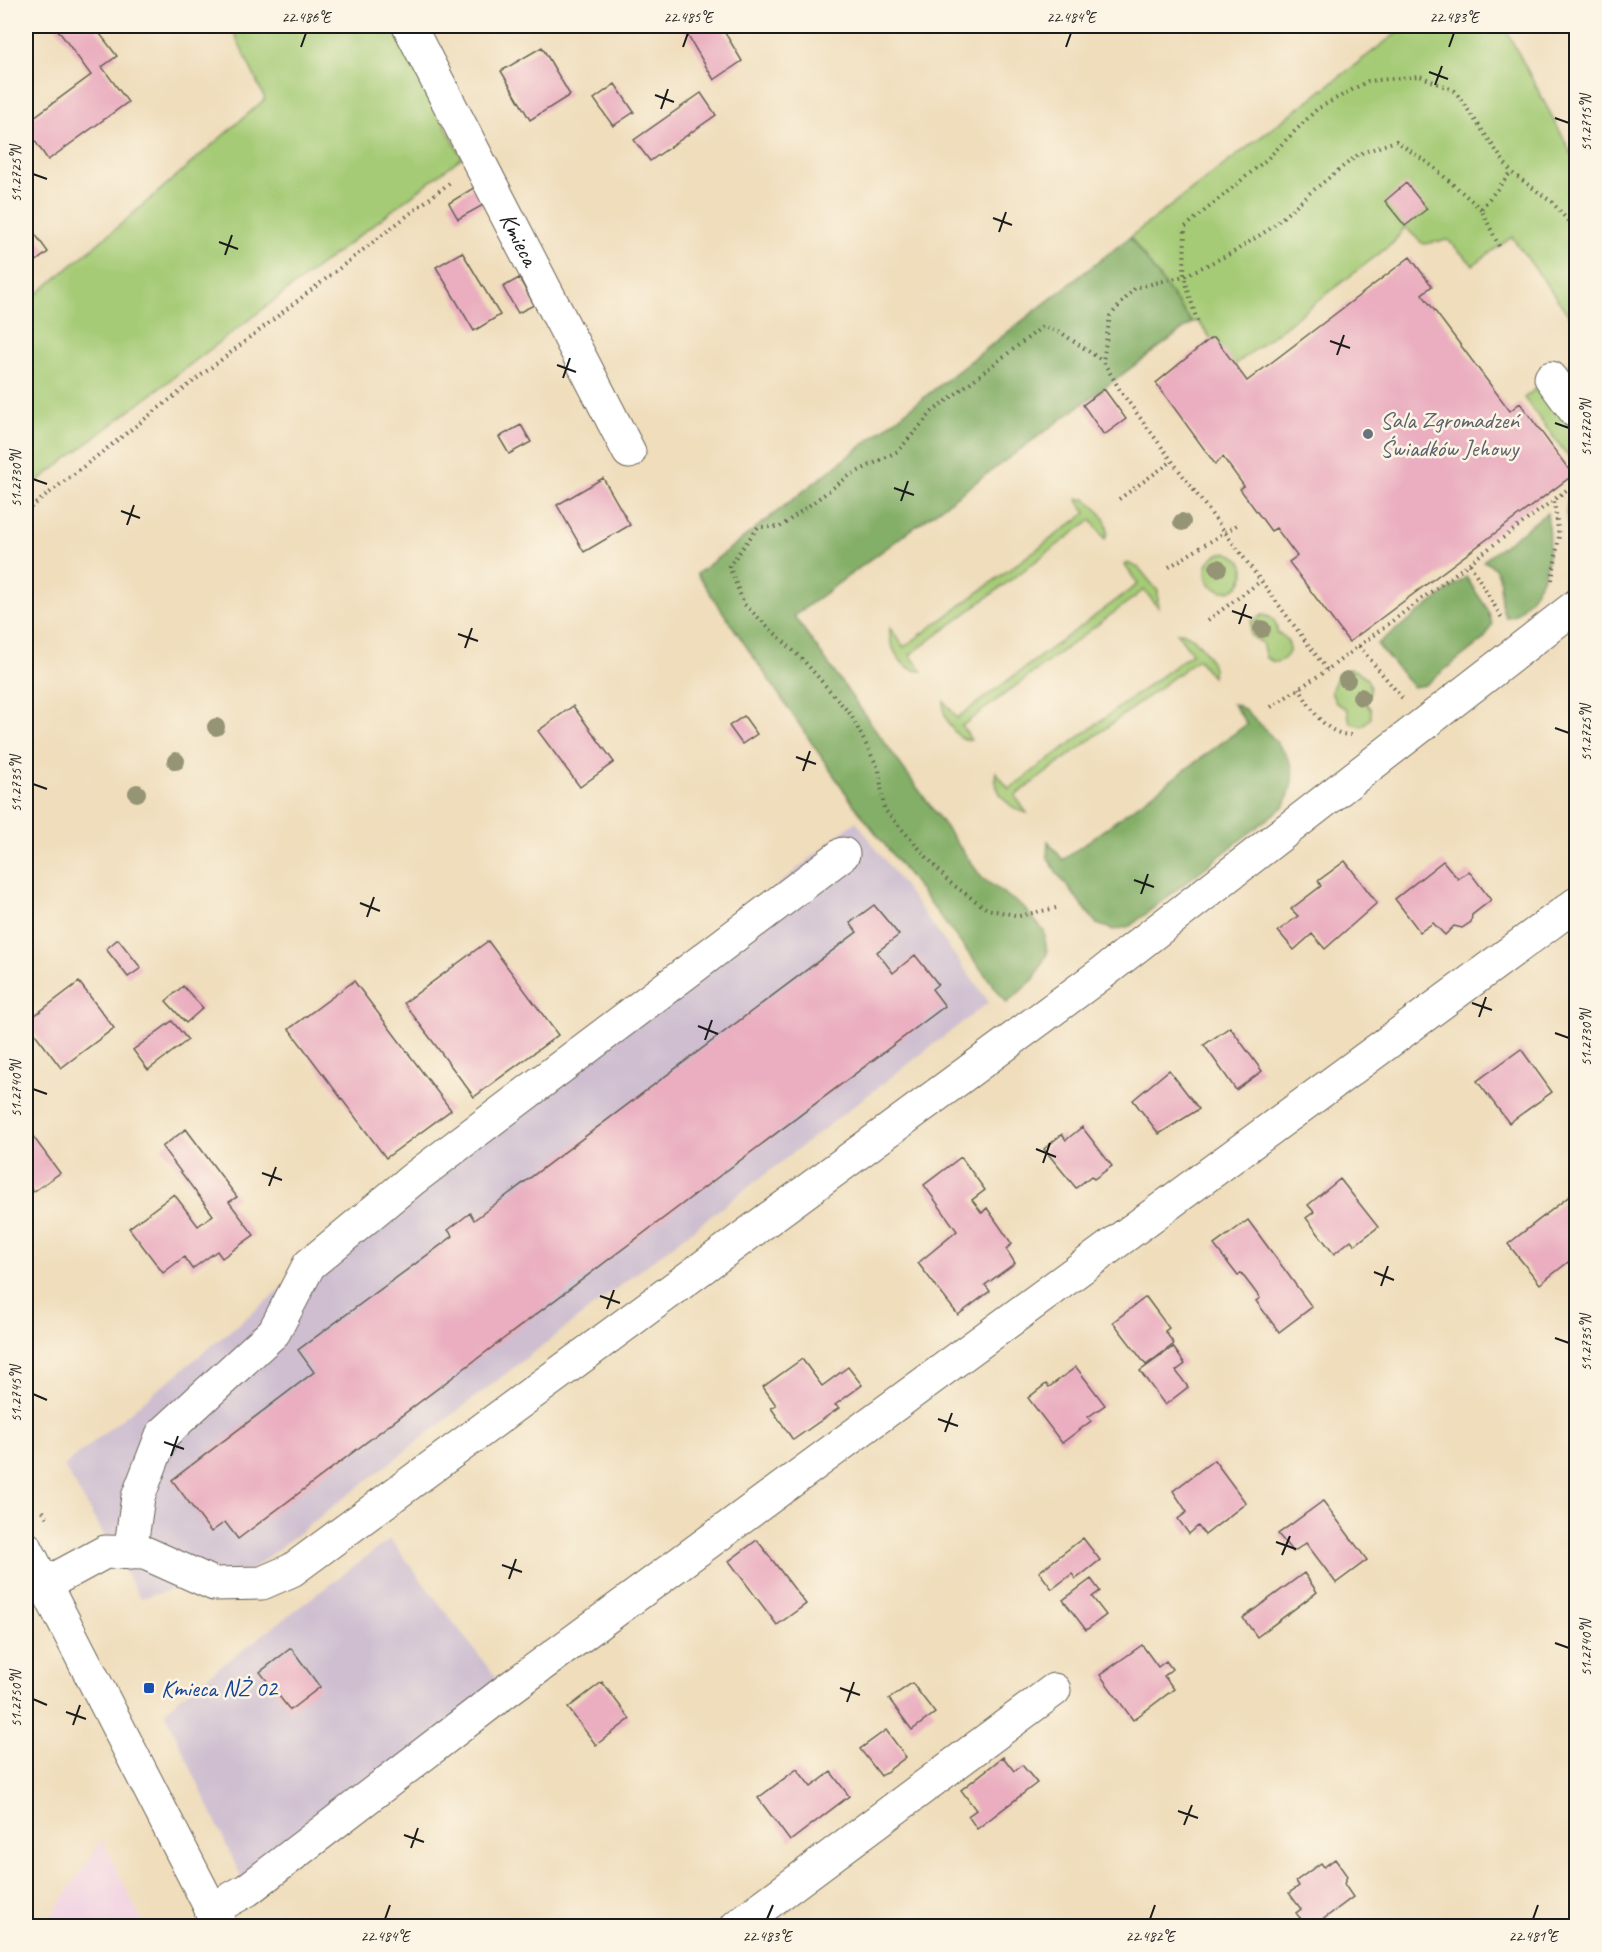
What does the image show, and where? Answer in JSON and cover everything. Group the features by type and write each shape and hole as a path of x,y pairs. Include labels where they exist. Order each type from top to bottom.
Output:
{"street":[{"name":"Kmieca","path":"409,26 629,452"},
{"path":"1551,378 1576,412"},
{"path":"44,1585 105,1552 146,1553 214,1584 262,1583 292,1570 1105,971 1576,606"},
{"path":"130,1553 138,1497 162,1435 274,1332 309,1265 413,1179 843,854"},
{"path":"26,1548 215,1918 247,1890 506,1691 1576,904"},
{"path":"737,1926 1053,1690"}],"path":[{"path":"1197,321 1184,276 1185,227 1267,159 1317,109 1368,81 1420,76 1455,91 1511,172 1552,202 1576,230"},
{"path":"1103,361 1110,316 1135,288 1184,276 1232,254 1271,228 1359,154 1396,141 1432,166 1481,209 1499,246"},
{"path":"26,511 479,161"},
{"path":"1481,209 1511,172"},
{"path":"1056,908 1019,916 987,909 948,882 884,808 879,770 851,715 804,661 744,604 729,566 758,527 780,527 849,476 898,451 932,412 1042,327 1063,334 1103,361 1121,392 1327,670"},
{"path":"1119,499 1172,460"},
{"path":"1271,706 1327,670 1576,483"},
{"path":"1550,588 1556,568 1559,536 1554,501"},
{"path":"1169,567 1240,523"},
{"path":"1470,564 1521,650"},
{"path":"1208,620 1261,581"},
{"path":"1359,646 1421,725"},
{"path":"1299,688 1309,706 1331,731 1343,736 1363,735"}],"shaded area":[{"path":"856,821 989,1002 252,1569 140,1598 64,1466"},
{"path":"390,1539 506,1691 247,1890 165,1712 180,1697"},
{"path":"102,1839 144,1926 45,1926"}],"green space":[{"path":"231,26 392,26 462,157 26,490 26,303 265,99"},
{"path":"1406,26 1504,26 1576,162 1576,325 1512,237 1473,265 1448,240 1423,244 1405,227 1393,243 1232,367 1198,321 1192,323 1130,237"},
{"path":"1130,237 1192,323 794,616 982,878 1023,907 1044,931 1047,953 1034,979 1007,1003 854,805 697,574"},
{"path":"1576,359 1576,386 1563,369"},
{"path":"1539,386 1576,435 1576,467 1524,398"},
{"path":"1576,492 1576,594 1563,595 1570,540 1566,513 1568,499"},
{"path":"1077,499 1086,499 1103,517 1107,527 1105,539 1091,520 910,655 922,671 908,667 902,662 891,642 890,628 904,647 1086,513"},
{"path":"1547,513 1549,551 1544,574 1533,595 1520,610 1506,617 1502,609 1497,571 1483,561"},
{"path":"1225,553 1239,558 1244,572 1239,586 1225,591 1211,586 1206,572 1211,558"},
{"path":"1124,564 1139,568 1158,591 1158,607 1144,590 962,726 971,740 955,732 947,720 944,701 957,718 1138,584"},
{"path":"1466,577 1488,610 1492,625 1484,639 1425,685 1413,687 1377,644"},
{"path":"1263,615 1274,621 1277,633 1283,636 1289,644 1288,654 1274,662 1266,658 1262,643 1250,635 1251,621"},
{"path":"1182,632 1199,644 1209,657 1212,664 1212,677 1198,659 1015,796 1027,813 1014,808 1003,798 995,779 996,772 1009,789 1192,653 1177,633"},
{"path":"1350,669 1365,677 1370,686 1366,703 1371,710 1371,718 1362,726 1350,723 1347,709 1336,703 1331,692 1338,674"},
{"path":"1233,704 1257,722 1276,742 1289,761 1292,778 1285,805 1130,926 1114,930 1097,924 1057,873 1047,856 1048,841 1063,860 1247,724"}],"building":[{"path":"55,26 94,26 117,56 102,67 128,102 48,160 26,128 26,123 91,75"},
{"path":"682,26 721,26 742,61 714,80"},
{"path":"542,47 570,95 530,120 501,71"},
{"path":"615,84 634,112 613,126 594,99"},
{"path":"701,93 716,115 650,161 634,140"},
{"path":"1406,183 1427,209 1405,226 1385,201"},
{"path":"475,187 485,204 458,219 449,203"},
{"path":"26,213 34,225 30,227 48,252 26,269"},
{"path":"462,252 500,315 474,331 436,267"},
{"name":"Sala Zgromadzeń Świadków Jehowy","path":"1410,257 1432,286 1422,294 1510,411 1520,403 1573,475 1349,642 1289,562 1297,556 1276,528 1271,531 1240,489 1244,486 1223,457 1215,464 1156,383 1211,338 1215,338 1247,381"},
{"path":"519,278 534,305 518,313 503,287"},
{"path":"1104,389 1126,419 1104,435 1083,405"},
{"path":"521,425 531,442 509,454 499,437"},
{"path":"603,478 630,525 584,552 557,505"},
{"path":"573,706 614,762 580,787 538,731"},
{"path":"744,716 757,734 742,744 729,726"},
{"path":"1345,861 1377,903 1325,949 1312,934 1294,950 1278,931 1298,916 1291,909 1321,886 1318,881"},
{"path":"1443,861 1458,879 1469,871 1491,900 1472,915 1471,922 1462,928 1454,926 1445,935 1433,923 1420,932 1395,899"},
{"path":"874,905 899,935 877,952 893,973 915,955 938,984 932,989 945,1006 238,1539 225,1522 211,1532 172,1480 314,1372 298,1350 453,1236 448,1230 470,1213 474,1220 857,932 850,923"},
{"path":"118,939 141,968 128,977 106,949"},
{"path":"488,941 558,1035 474,1097 404,1003"},
{"path":"354,981 451,1110 386,1158 289,1029"},
{"path":"79,982 114,1028 61,1068 26,1022"},
{"path":"183,986 203,1008 186,1023 166,1001"},
{"path":"172,1021 188,1040 148,1070 133,1050"},
{"path":"1230,1027 1262,1071 1236,1090 1204,1045"},
{"path":"1521,1049 1552,1092 1509,1123 1477,1081"},
{"path":"1169,1070 1199,1109 1159,1134 1133,1100"},
{"path":"26,1127 60,1173 33,1192 26,1181"},
{"path":"1082,1127 1112,1166 1094,1179 1091,1176 1076,1188 1044,1149 1062,1134 1066,1140"},
{"path":"186,1129 237,1197 229,1202 254,1235 222,1258 217,1251 192,1269 184,1257 163,1273 129,1228 174,1194 198,1226 213,1215 162,1147"},
{"path":"961,1157 985,1190 972,1200 982,1213 987,1208 1012,1244 1006,1249 1015,1263 985,1285 990,1291 958,1315 918,1263 957,1231 924,1185"},
{"path":"1340,1179 1378,1227 1355,1245 1351,1240 1334,1254 1306,1218 1314,1212 1308,1205"},
{"path":"1576,1191 1576,1256 1540,1284 1508,1244"},
{"path":"1248,1220 1312,1307 1279,1332 1256,1301 1260,1298 1241,1273 1238,1276 1214,1245"},
{"path":"1146,1297 1169,1328 1165,1331 1174,1344 1146,1365 1113,1322"},
{"path":"1173,1347 1185,1364 1176,1371 1188,1387 1165,1405 1140,1371"},
{"path":"802,1359 822,1386 848,1367 862,1385 835,1405 839,1408 793,1440 771,1408 776,1405 763,1387"},
{"path":"1076,1367 1105,1405 1088,1417 1091,1421 1062,1443 1028,1398 1046,1384 1049,1387"},
{"path":"1214,1460 1246,1503 1205,1535 1198,1526 1189,1534 1178,1519 1187,1512 1173,1491"},
{"path":"1323,1501 1367,1560 1336,1583 1306,1543 1293,1552 1278,1534"},
{"path":"1083,1538 1100,1560 1076,1579 1072,1574 1052,1589 1039,1572"},
{"path":"757,1540 806,1604 777,1625 729,1561"},
{"path":"1304,1573 1317,1592 1257,1637 1243,1618"},
{"path":"1091,1579 1100,1591 1092,1597 1106,1615 1086,1630 1063,1600"},
{"path":"1142,1645 1158,1667 1166,1661 1172,1669 1164,1676 1174,1689 1133,1720 1100,1675"},
{"path":"291,1648 320,1687 290,1710 260,1672"},
{"path":"602,1682 630,1719 596,1745 568,1708"},
{"path":"912,1683 935,1713 912,1730 889,1699"},
{"path":"886,1730 906,1757 881,1776 860,1749"},
{"path":"1003,1757 1014,1771 1022,1765 1037,1783 977,1829 968,1816 976,1810 961,1790"},
{"path":"797,1769 811,1787 831,1772 849,1796 790,1841 758,1798"},
{"path":"1335,1859 1347,1876 1344,1884 1353,1897 1314,1926 1306,1926 1296,1913 1301,1909 1289,1893 1299,1886 1296,1881 1321,1863 1324,1867"}],"place":[{"name":"Sala Zgromadzeń Świadków Jehowy","path":"1368,434"},
{"name":"Kmieca NŻ 02","path":"149,1688"}]}
